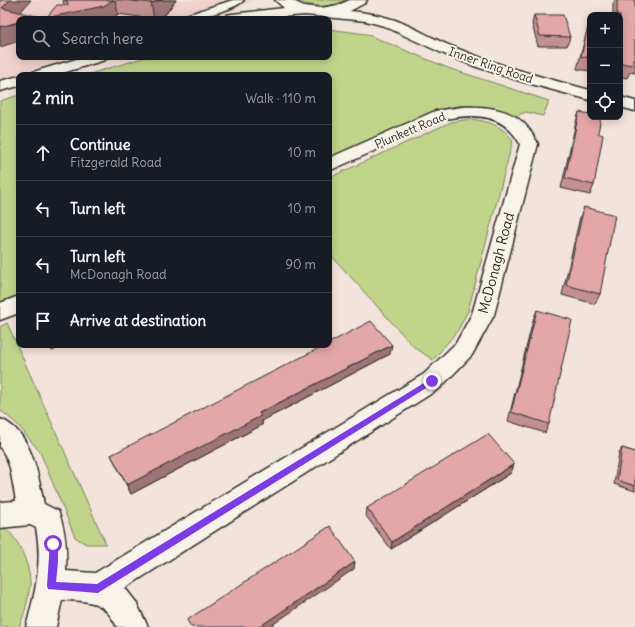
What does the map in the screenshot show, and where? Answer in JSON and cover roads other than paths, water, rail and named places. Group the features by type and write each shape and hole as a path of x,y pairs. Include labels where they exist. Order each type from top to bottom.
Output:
{"street":[{"path":"238,16 251,11 269,0"},
{"path":"282,0 296,8 318,11"},
{"path":"248,16 271,12 318,11 348,7 360,0"},
{"name":"Inner Ring Road","path":"366,0 375,11 396,26"},
{"name":"Inner Ring Road","path":"318,11 367,17 396,26 449,51 487,66 587,94"},
{"path":"49,72 90,60"},
{"path":"0,86 16,82"},
{"path":"623,103 635,106"},
{"name":"Plunkett Road","path":"332,164 441,115 457,111 473,110 492,113 508,120 521,130 529,144"},
{"name":"McDonagh Road","path":"98,588 432,381 464,349 483,316 529,144"},
{"path":"0,312 16,305"},
{"path":"0,430 12,443 16,450 25,479 32,512"},
{"path":"0,515 32,512 48,520 52,534 54,562 51,586 41,627"},
{"path":"51,586 98,588 106,591 118,601 133,627"}],"lane":[{"path":"194,16 227,6 240,0"},
{"path":"197,5 202,14"}]}
